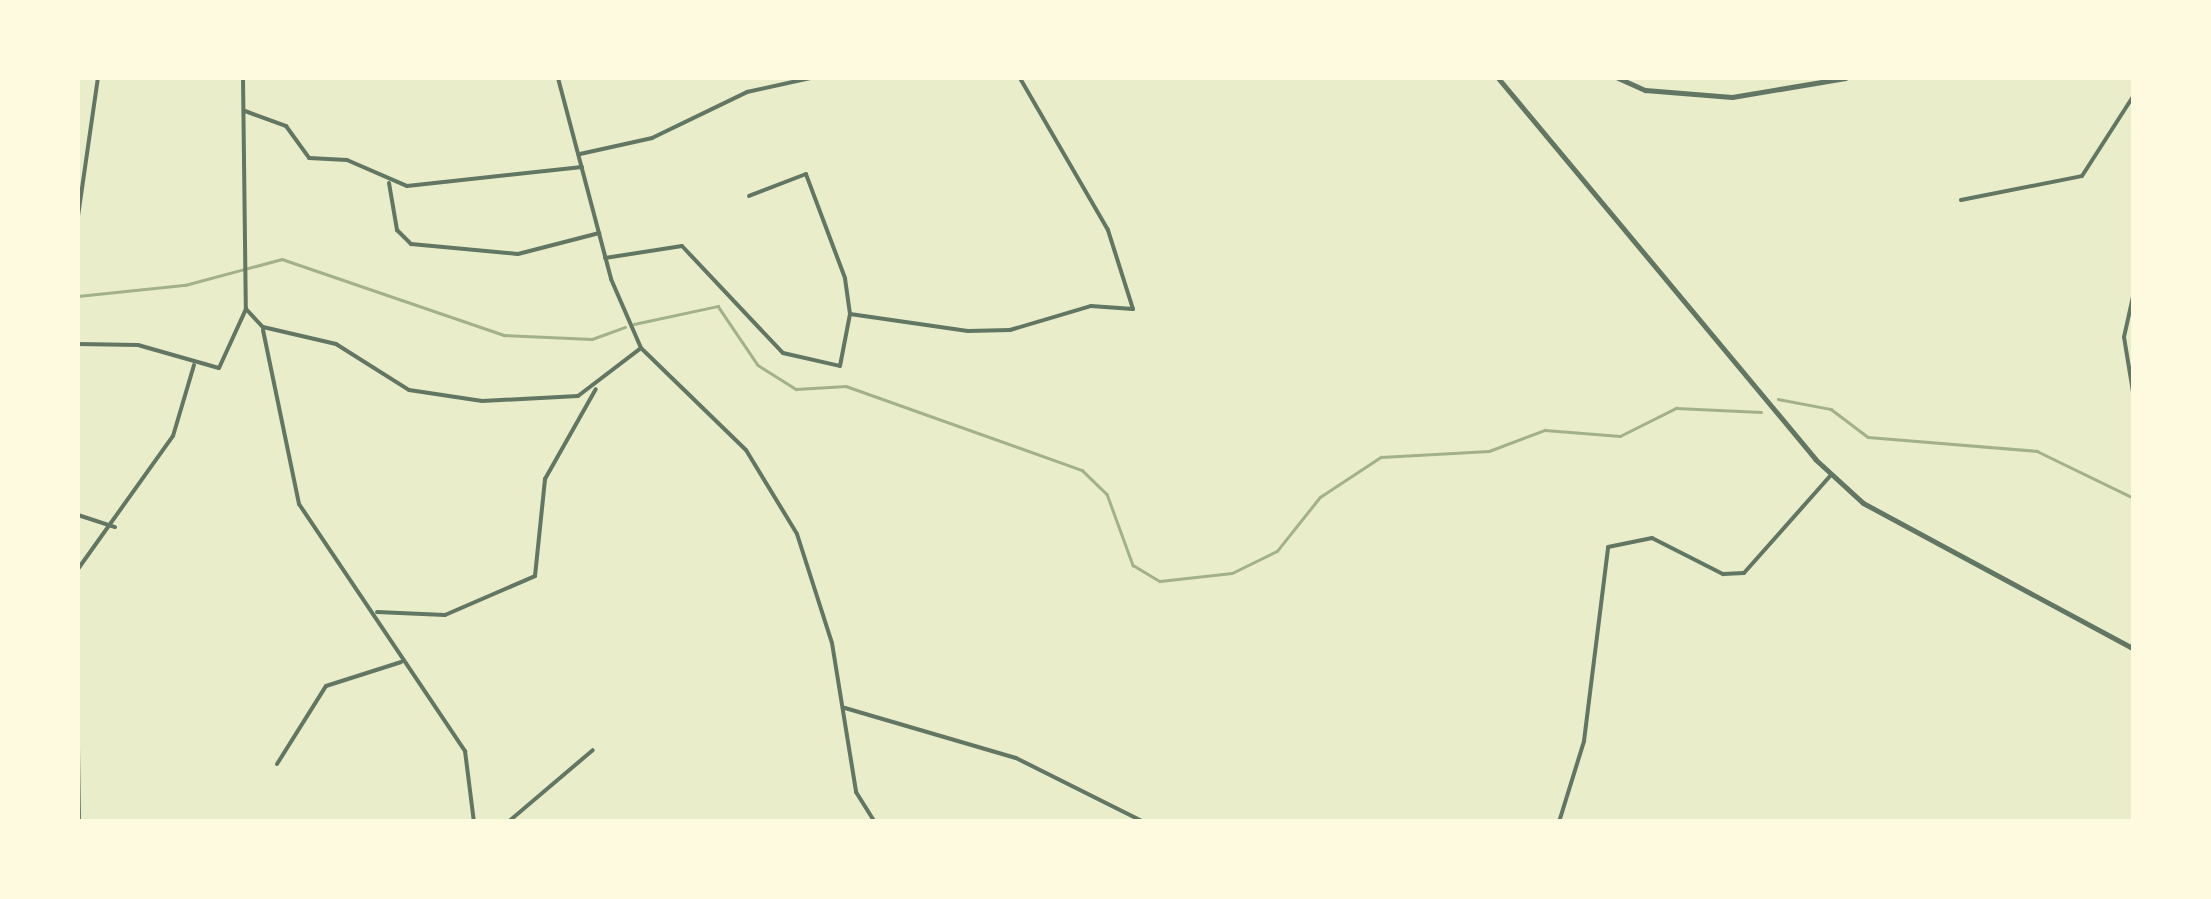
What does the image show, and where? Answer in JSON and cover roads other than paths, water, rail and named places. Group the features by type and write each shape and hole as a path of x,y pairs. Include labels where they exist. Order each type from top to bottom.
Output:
{"street":[{"path":"78,216 78,195 98,78"},
{"path":"78,344 138,346 194,365 219,368 230,357 246,309 243,78"},
{"path":"558,78 605,258 641,348 721,421 776,493 818,588 845,708 856,792 875,822"},
{"path":"578,155 652,138 747,92 810,78"},
{"path":"850,314 982,331 1091,306 1133,309 1108,230 1020,78"},
{"path":"1498,78 1832,474 1940,552 2134,650"},
{"path":"1618,78 1646,90 1732,97 1845,78"},
{"path":"1961,200 2082,176 2134,95"},
{"path":"242,110 286,126 302,154 347,160 389,183 582,167"},
{"path":"605,258 682,246 704,279 736,298 802,364 840,366 850,314 840,253 806,174 749,196"},
{"path":"389,183 397,230 411,244 518,254 599,233"},
{"path":"2134,292 2124,337 2134,398"},
{"path":"246,309 263,327 298,504 377,612 402,662 471,762 474,822"},
{"path":"263,327 336,344 432,396 533,402 596,389"},
{"path":"2124,337 2134,335"},
{"path":"377,612 445,616 535,576 545,479 596,389 641,348"},
{"path":"78,569 115,527 173,436 194,365"},
{"path":"1559,822 1584,741 1608,548 1652,538 1723,574 1744,573 1832,474"},
{"path":"78,515 115,527"},
{"path":"276,764 326,686 402,662"},
{"path":"845,708 1016,758 1144,822"},
{"path":"78,747 79,822"},
{"path":"508,822 593,750"}],"waterway":[{"path":"78,296 185,285 282,259 504,335 592,339 625,327"},
{"path":"634,324 718,306 758,365 796,389 846,386 1082,470 1107,494 1133,565 1160,581 1232,573 1277,551 1320,497 1381,457 1489,451 1545,430 1620,436 1676,408 1761,412"},
{"path":"1778,399 1831,409 1868,437 2037,451 2134,498"}]}
